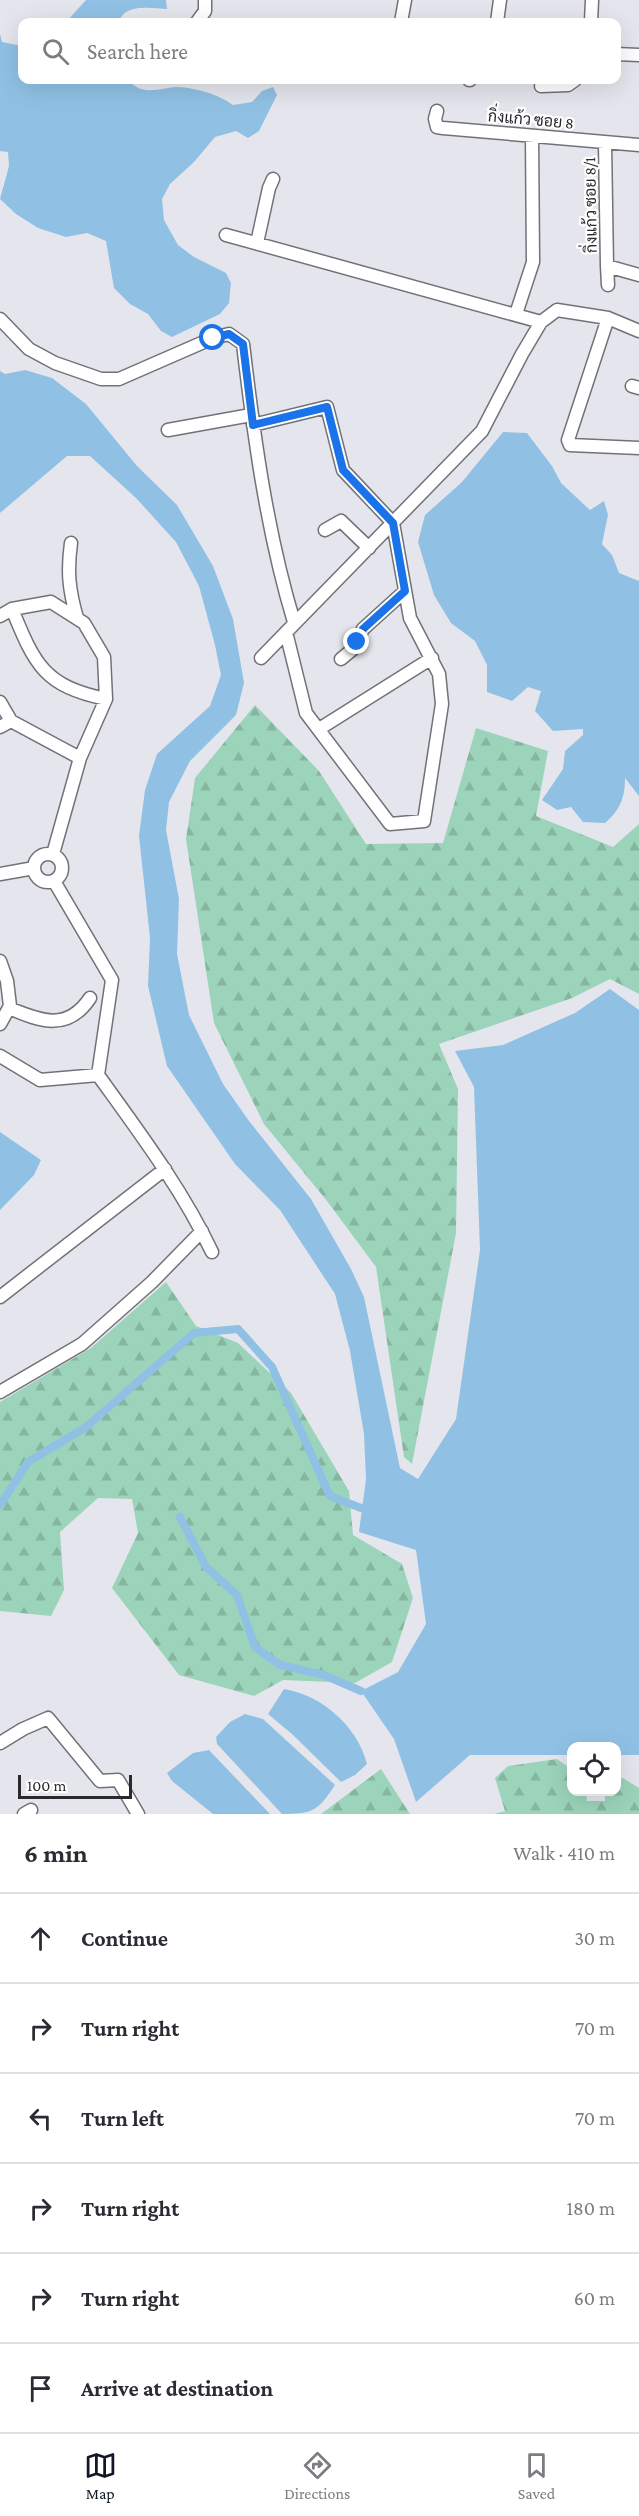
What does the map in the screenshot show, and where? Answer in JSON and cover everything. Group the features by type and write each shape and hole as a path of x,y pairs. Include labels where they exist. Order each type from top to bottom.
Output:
{"street":[{"path":"200,18 205,11 205,0"},
{"path":"403,18 405,0"},
{"path":"498,18 500,0"},
{"path":"591,18 592,0"},
{"path":"621,54 639,55"},
{"path":"541,86 569,84"},
{"name":"กิ่งแก้ว ซอย 8","path":"437,111 435,119 437,127 639,145"},
{"path":"516,314 533,262 532,136"},
{"name":"กิ่งแก้ว ซอย 8/1","path":"605,143 608,285"},
{"path":"257,243 273,179"},
{"path":"226,235 541,322"},
{"path":"607,266 639,275"},
{"path":"261,658 482,431 541,322 557,310 608,318 639,331"},
{"path":"608,318 567,440 570,444 639,448"},
{"path":"0,319 29,349 55,363 101,379 119,379 213,338 229,334 243,344 252,420 306,713 390,824 424,821 442,704 439,674 410,618 393,523 343,470 327,407 252,420 168,430"},
{"path":"325,530 341,521 369,548"},
{"path":"70,543 67,569 77,618"},
{"path":"341,658 353,649 363,629 405,591"},
{"path":"0,616 12,609 51,602 84,622 104,657 106,699 80,758 53,855"},
{"path":"12,609 30,652 51,678 64,687 106,699"},
{"path":"319,729 432,658"},
{"path":"0,702 5,724 80,758"},
{"path":"34,868 40,856 53,855 60,861 62,870 54,881"},
{"path":"0,874 34,868"},
{"path":"34,868 41,880 54,881"},
{"path":"54,881 112,980 98,1075 165,1169 212,1252"},
{"path":"0,961 7,981 9,1008 0,1024"},
{"path":"9,1008 35,1019 54,1022 80,1012 90,998"},
{"path":"0,1056 40,1080 98,1075"},
{"path":"0,1297 165,1169"},
{"path":"0,1392 82,1344 152,1282 202,1231"},
{"path":"0,1743 22,1729 48,1718 100,1781 118,1780 138,1814"}],"green space":[{"path":"255,705 319,771 366,844 443,843 476,728 548,751 536,816 613,847 639,824 639,994 610,979 572,998 439,1044 458,1089 456,1233 412,1464 404,1457 376,1267 327,1201 264,1124 214,1023 186,839 195,778"},
{"path":"166,1282 196,1326 238,1343 291,1393 349,1491 353,1535 402,1564 413,1598 392,1662 355,1683 283,1680 254,1696 179,1675 112,1588 138,1533 132,1499 98,1498 60,1532 64,1590 51,1616 0,1611 0,1402 91,1348"},
{"path":"557,1759 567,1766 567,1796 586,1796 587,1801 605,1801 605,1796 621,1796 621,1778 623,1778 639,1788 639,1814 494,1814 505,1811 495,1778 508,1766"},
{"path":"381,1769 410,1814 321,1814"}],"water":[{"path":"86,0 166,0 167,9 132,9 121,18 70,18"},
{"path":"0,34 2,42 18,45 18,84 133,84 146,90 178,87 199,90 233,105 252,102 262,91 273,87 277,95 259,131 248,138 236,131 215,137 194,162 170,184 162,199 164,220 178,245 194,257 226,273 231,283 229,303 220,314 172,337 161,331 148,314 130,304 114,288 106,241 87,233 66,237 38,228 16,214 0,199 9,166 8,152 0,151"},
{"path":"25,370 52,378 86,404 137,466 177,505 213,566 233,619 244,683 236,715 190,761 169,802 166,830 179,899 177,954 189,1015 223,1084 249,1121 311,1199 351,1269 364,1297 400,1468 418,1479 456,1419 480,1250 474,1087 455,1051 503,1045 575,1013 610,989 639,1010 639,1755 621,1755 621,1742 567,1742 567,1755 470,1755 416,1802 394,1739 361,1691 398,1672 426,1624 416,1550 359,1532 366,1479 364,1434 350,1351 335,1294 280,1210 235,1164 167,1066 148,986 150,938 139,836 145,790 157,754 210,706 221,675 215,645 199,586 176,542 136,498 90,456 67,456 0,513 0,371 5,374"},
{"path":"503,432 527,433 552,466 561,483 590,510 604,501 608,515 602,544 612,555 619,573 639,581 639,796 625,778 621,803 605,823 583,822 571,807 557,810 542,800 563,769 565,751 583,735 583,729 553,731 535,711 541,691 528,687 512,701 487,692 487,665 475,641 451,623 434,595 418,542 425,515 462,482"},
{"path":"0,1132 41,1160 34,1175 0,1210"},
{"path":"284,1689 312,1698 336,1715 356,1738 367,1764 355,1775 341,1782 268,1714"},
{"path":"245,1714 263,1719 335,1785 319,1806 308,1812 282,1814 217,1744 216,1737 230,1722"},
{"path":"209,1750 270,1814 213,1814 172,1781 167,1773 193,1753"}],"waterway":[{"path":"0,1505 28,1462 86,1427 194,1333 238,1329 272,1367 330,1496 361,1508 371,1507"},
{"path":"180,1517 206,1567 237,1595 255,1647 280,1665 324,1675 361,1691"}],"route":[{"path":"213,338 229,334 243,344 253,425 327,407 343,470 393,523 405,591 363,629 357,642"}]}
